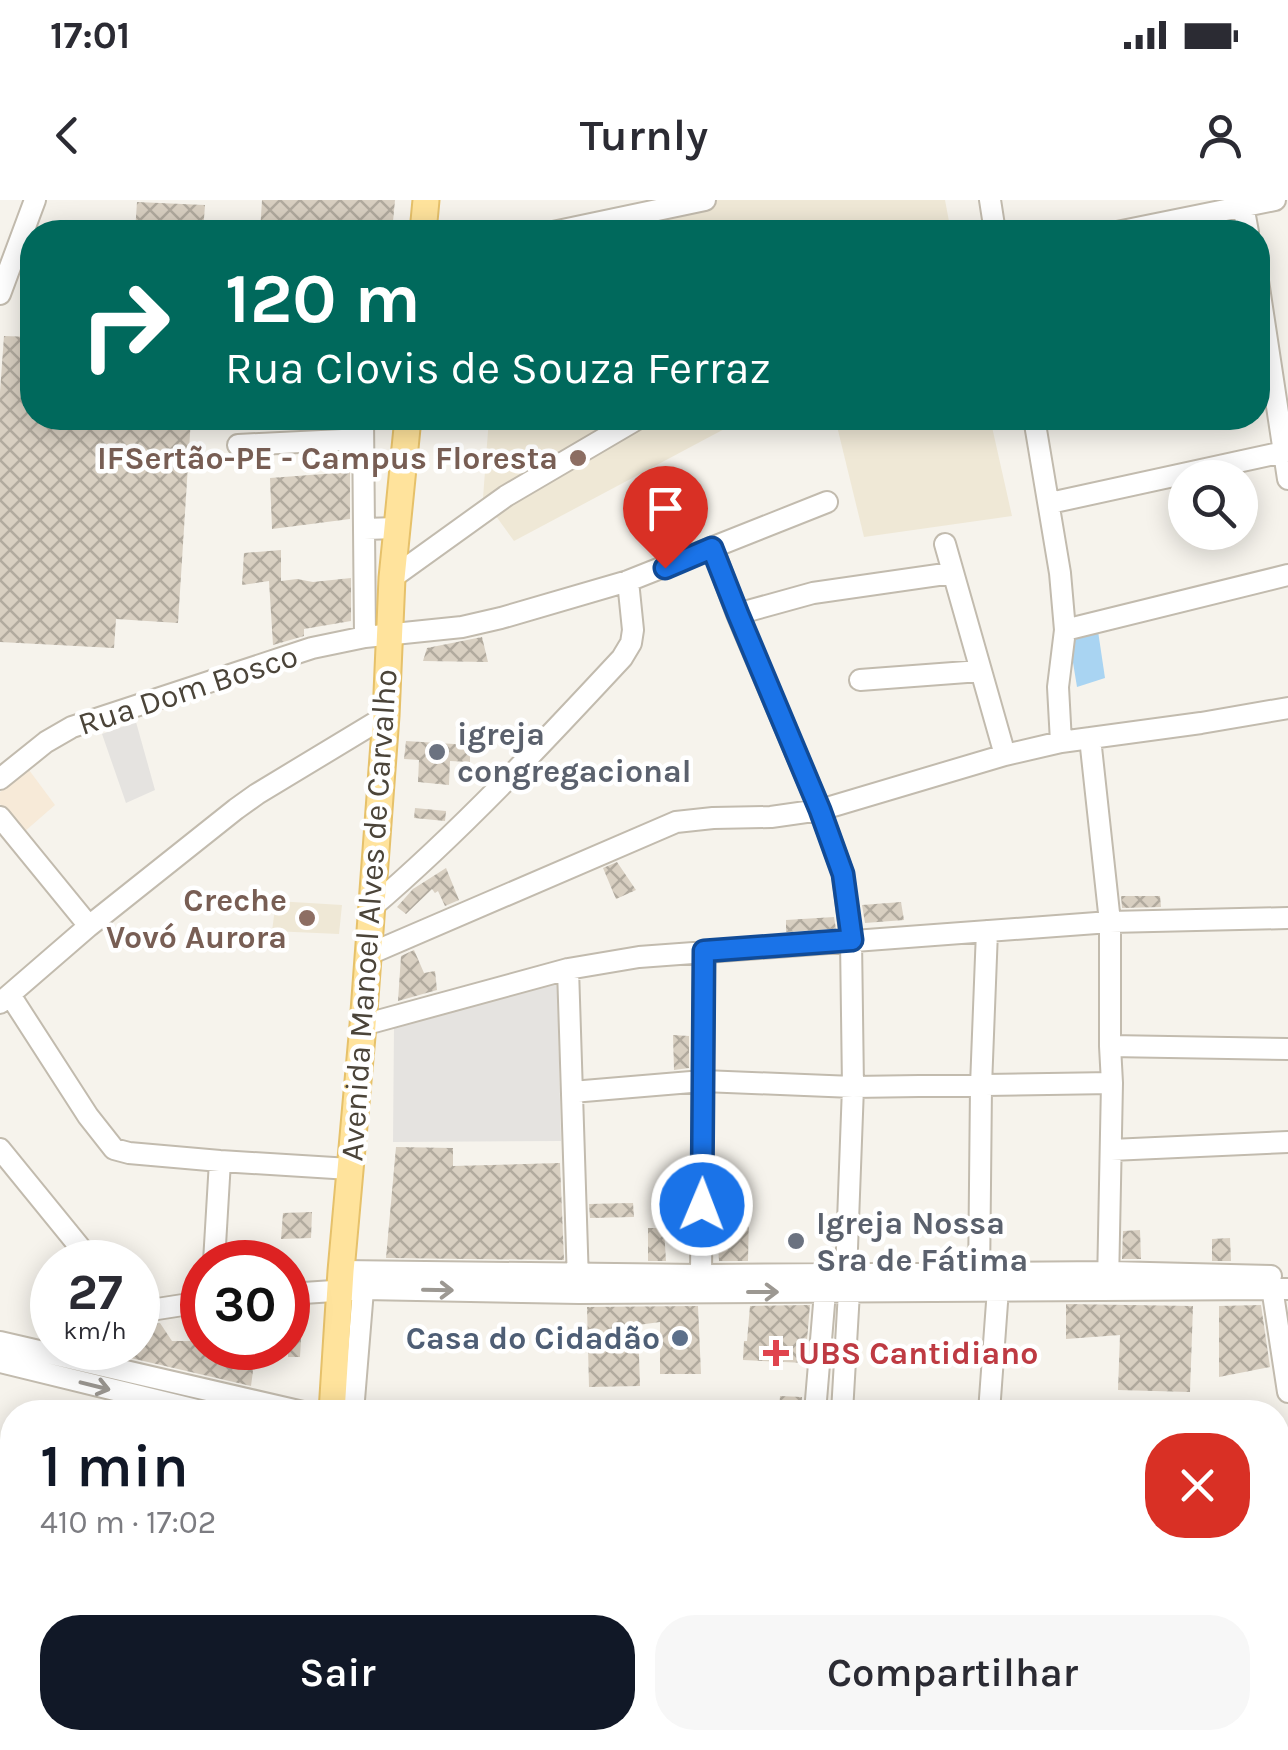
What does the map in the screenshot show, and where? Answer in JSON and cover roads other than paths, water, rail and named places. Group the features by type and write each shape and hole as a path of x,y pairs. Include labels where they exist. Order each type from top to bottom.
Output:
{"main road":[{"name":"Avenida Manoel Alves de Carvalho","path":"334,1400 352,1280 350,1169 386,716 378,636 392,578 407,430"}],"street":[{"path":"609,220 705,200"},
{"path":"1171,220 1275,200"},
{"path":"0,294 20,241"},
{"path":"0,245 10,268"},
{"path":"1270,368 1288,479"},
{"path":"238,445 348,430"},
{"path":"363,430 364,528 378,636"},
{"path":"392,578 506,496 619,430"},
{"path":"1036,430 1050,503 1065,630 1058,687 1061,742"},
{"path":"1050,503 1286,451"},
{"name":"Rua Dom Bosco","path":"0,780 72,727 274,659 378,636 501,618 628,581 828,502"},
{"path":"364,528 397,528"},
{"path":"945,544 1004,754"},
{"path":"712,548 843,874 852,940 853,1087 843,1400"},
{"path":"738,614 813,594 952,573"},
{"path":"1065,630 1288,574"},
{"path":"371,908 418,868 528,759 622,658 633,630 628,581"},
{"path":"860,680 980,671"},
{"path":"366,955 676,822 820,810 1004,754 1288,708"},
{"path":"350,1169 120,1152 88,1116 5,999 204,832 257,794 386,716"},
{"path":"1090,738 1110,922 1108,1280"},
{"path":"0,816 89,926"},
{"path":"363,1024 568,969 639,957 1110,922 1288,918"},
{"path":"987,930 981,1086 989,1400"},
{"path":"701,1274 704,951"},
{"path":"568,969 578,1282"},
{"path":"1110,1046 1288,1049"},
{"path":"572,1092 703,1081 853,1087 1112,1083"},
{"path":"1111,1150 1288,1142"},
{"path":"0,1149 74,1240"},
{"path":"215,1240 220,1161"},
{"path":"663,1283 701,1274 848,1283 1280,1283 1288,1392"},
{"path":"310,1289 352,1280 663,1283 825,1292 848,1283"},
{"name":"Avenida Manoel Alves de Carvalho","path":"352,1280 353,1400"},
{"path":"816,1400 825,1292"},
{"path":"0,1342 30,1346"},
{"path":"0,1362 230,1400"},
{"path":"116,1370 133,1384 174,1400"}],"water":[{"path":"1098,631 1105,678 1077,687 1069,638"}],"place":[{"name":"IFSertão-PE - Campus Floresta","path":"578,458"},
{"name":"igreja congregacional","path":"437,752"},
{"name":"Creche Vovó Aurora","path":"307,918"},
{"name":"Igreja Nossa Srª de Fátima","path":"796,1241"},
{"name":"Casa do Cidadão","path":"680,1338"},
{"name":"UBS Cantidiano","path":"776,1353"}]}
